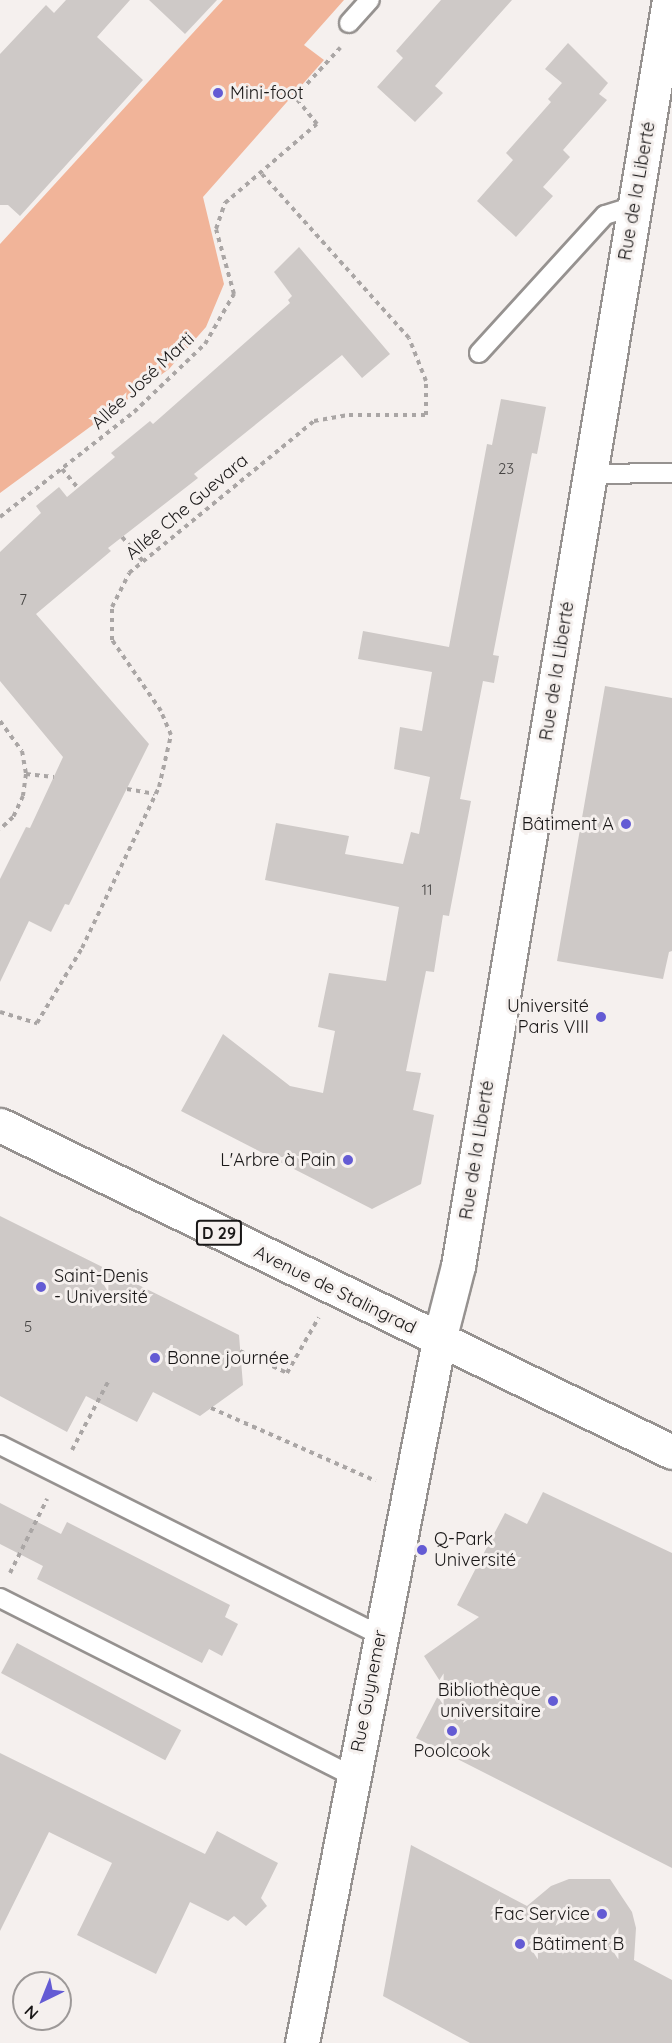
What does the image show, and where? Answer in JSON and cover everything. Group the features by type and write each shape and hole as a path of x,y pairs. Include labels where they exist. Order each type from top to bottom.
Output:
{"street":[{"name":"Rue de la Liberté","path":"439,1340 458,1266 669,0"},
{"name":"Avenue de Stalingrad","path":"0,1125 335,1290 439,1340 530,1380 672,1452"},
{"name":"Rue Guynemer","path":"302,2043 352,1776 439,1340"}],"lane":[{"path":"349,23 370,0"},
{"path":"479,353 605,215 635,206"},
{"path":"590,474 672,473"},
{"path":"0,1445 380,1635"},
{"path":"0,1598 352,1776"}],"path":[{"name":"Allée José Marti","path":"0,517 134,412 205,344 234,294 216,229 225,202 262,174 317,124 295,97 356,30 349,23"},
{"name":"Allée Che Guevara","path":"0,1012 36,1023 82,948 156,795 171,735 161,711 112,640 112,607 129,573 314,421 349,415 426,415 426,381 409,338 262,174"},
{"path":"62,469 78,488"},
{"path":"122,537 143,561"},
{"path":"0,722 22,751 26,774 23,796 13,817 0,829"},
{"path":"26,774 54,777"},
{"path":"127,789 156,795"},
{"path":"240,1351 287,1373 335,1290"},
{"path":"211,1408 364,1479 409,1487"}],"shaded area":[{"path":"223,0 344,0 304,45 324,60 203,197 224,284 206,327 169,369 0,493 0,244"}],"building":[{"path":"66,0 130,0 97,37 143,80 20,216 8,205 0,205 0,54 46,5 54,13"},
{"path":"149,0 217,0 185,34"},
{"path":"441,0 512,0 435,86 443,93 415,122 377,87 403,58 396,51"},
{"path":"568,43 608,83 599,94 607,100 563,150 570,157 543,187 553,196 516,237 477,201 513,160 506,153 551,102 548,99 562,83 545,69"},
{"path":"299,247 390,354 362,378 342,355 194,474 198,478 108,548 111,551 36,614 149,744 69,905 65,904 51,932 29,921 0,982 0,879 26,827 30,828 63,757 0,681 0,552 41,513 36,506 59,487 67,497 115,457 111,453 150,421 153,424 290,303 288,300 292,296 274,272"},
{"path":"501,399 546,407 537,454 532,453 493,655 499,656 494,683 483,681 460,799 471,801 449,916 443,915 434,972 426,971 406,1071 421,1073 413,1110 434,1115 421,1184 372,1209 181,1111 223,1034 290,1086 323,1093 335,1031 318,1027 329,973 386,981 399,907 265,880 276,823 349,836 345,854 403,864 411,832 419,834 430,777 394,769 400,727 422,731 432,672 358,659 363,631 449,647 487,444 492,445"},
{"name":"Bâtiment A","path":"605,686 672,698 672,951 669,952 663,979 557,961"},
{"name":"Saint-Denis - Université","path":"0,1216 239,1335 243,1385 200,1416 153,1392 137,1422 86,1396 67,1432 0,1396"},
{"name":"Bibliothèque universitaire","path":"543,1492 672,1553 672,1868 416,1738 443,1686 424,1656 479,1617 457,1605 505,1513 527,1524"},
{"path":"0,1503 61,1534 67,1522 230,1605 225,1617 238,1624 222,1656 209,1649 202,1663 37,1579 43,1566 0,1544"},
{"path":"17,1643 181,1730 165,1760 1,1673"},
{"path":"0,1753 205,1854 217,1831 278,1863 261,1898 267,1906 246,1926 234,1916 228,1921 190,1902 156,1974 77,1935 112,1863 49,1832 0,1931"},
{"name":"Bâtiment B","path":"411,1845 527,1906 551,1886 569,1879 610,1879 632,1912 636,1928 634,1960 672,1980 672,2043 470,2043 383,1996"}],"place":[{"name":"Mini-foot","path":"218,93"},
{"name":"Bâtiment A","path":"626,824"},
{"name":"Université Paris VIII","path":"601,1017"},
{"name":"L'Arbre à Pain","path":"348,1160"},
{"name":"Saint-Denis - Université","path":"41,1287"},
{"name":"Bonne journée","path":"155,1358"},
{"name":"Q-Park Université","path":"422,1550"},
{"name":"Bibliothèque universitaire","path":"553,1701"},
{"name":"Poolcook","path":"452,1731"},
{"name":"Fac Service","path":"602,1914"},
{"name":"Bâtiment B","path":"520,1944"}]}
